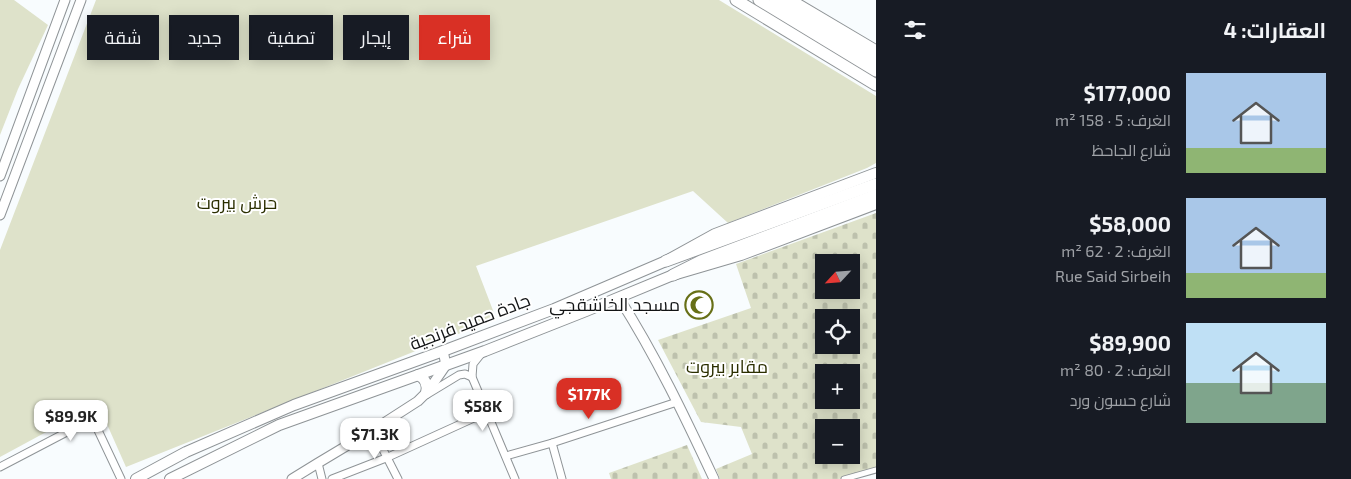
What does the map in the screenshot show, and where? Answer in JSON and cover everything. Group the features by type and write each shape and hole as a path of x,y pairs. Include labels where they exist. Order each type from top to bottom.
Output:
{"highway":[{"path":"736,0 876,85"},
{"path":"759,0 876,71"},
{"path":"775,0 876,62"},
{"path":"790,0 876,51"},
{"name":"جادة حميد فرنجية","path":"666,261 876,184"},
{"name":"جادة حميد فرنجية","path":"673,275 700,261 876,195"}],"main road":[{"path":"0,176 65,0"},
{"path":"0,216 81,0"},
{"path":"666,261 715,234 876,173"},
{"path":"673,275 742,255 876,204"},
{"name":"جادة حميد فرنجية","path":"136,479 186,452 294,405 554,309 666,261"},
{"name":"جادة حميد فرنجية","path":"170,479 279,425 446,365 673,275"},
{"path":"618,298 645,341 678,402 714,479"},
{"path":"292,479 373,430 422,397 446,365 443,351"},
{"path":"418,375 426,381 427,386 422,397"}],"street":[{"path":"485,350 477,357 473,364 472,377 515,479"},
{"path":"422,397 460,375 465,374 472,377"},
{"path":"506,456 678,402"},
{"path":"332,479 386,458 487,412"},
{"path":"0,467 88,421 96,426 121,479"},
{"path":"373,430 398,479"},
{"path":"552,443 562,479"},
{"path":"318,462 322,479"},
{"path":"844,479 876,470"}],"green space":[{"path":"0,0 14,0 48,25 18,89 0,135"},
{"name":"حرش بيروت","path":"96,0 719,0 876,96 876,163 728,223 693,191 476,266 494,313 493,320 126,467 98,404 0,457 0,250 87,23 87,60 159,60 159,15 90,15"},
{"name":"مقابر بيروت","path":"876,213 876,468 839,479 720,479 716,469 752,454 741,427 701,422 658,340 751,308 736,264"},
{"path":"687,445 702,479 611,479 609,473"}],"place":[{"name":"مسجد الخاشقجي","path":"699,305"}]}
